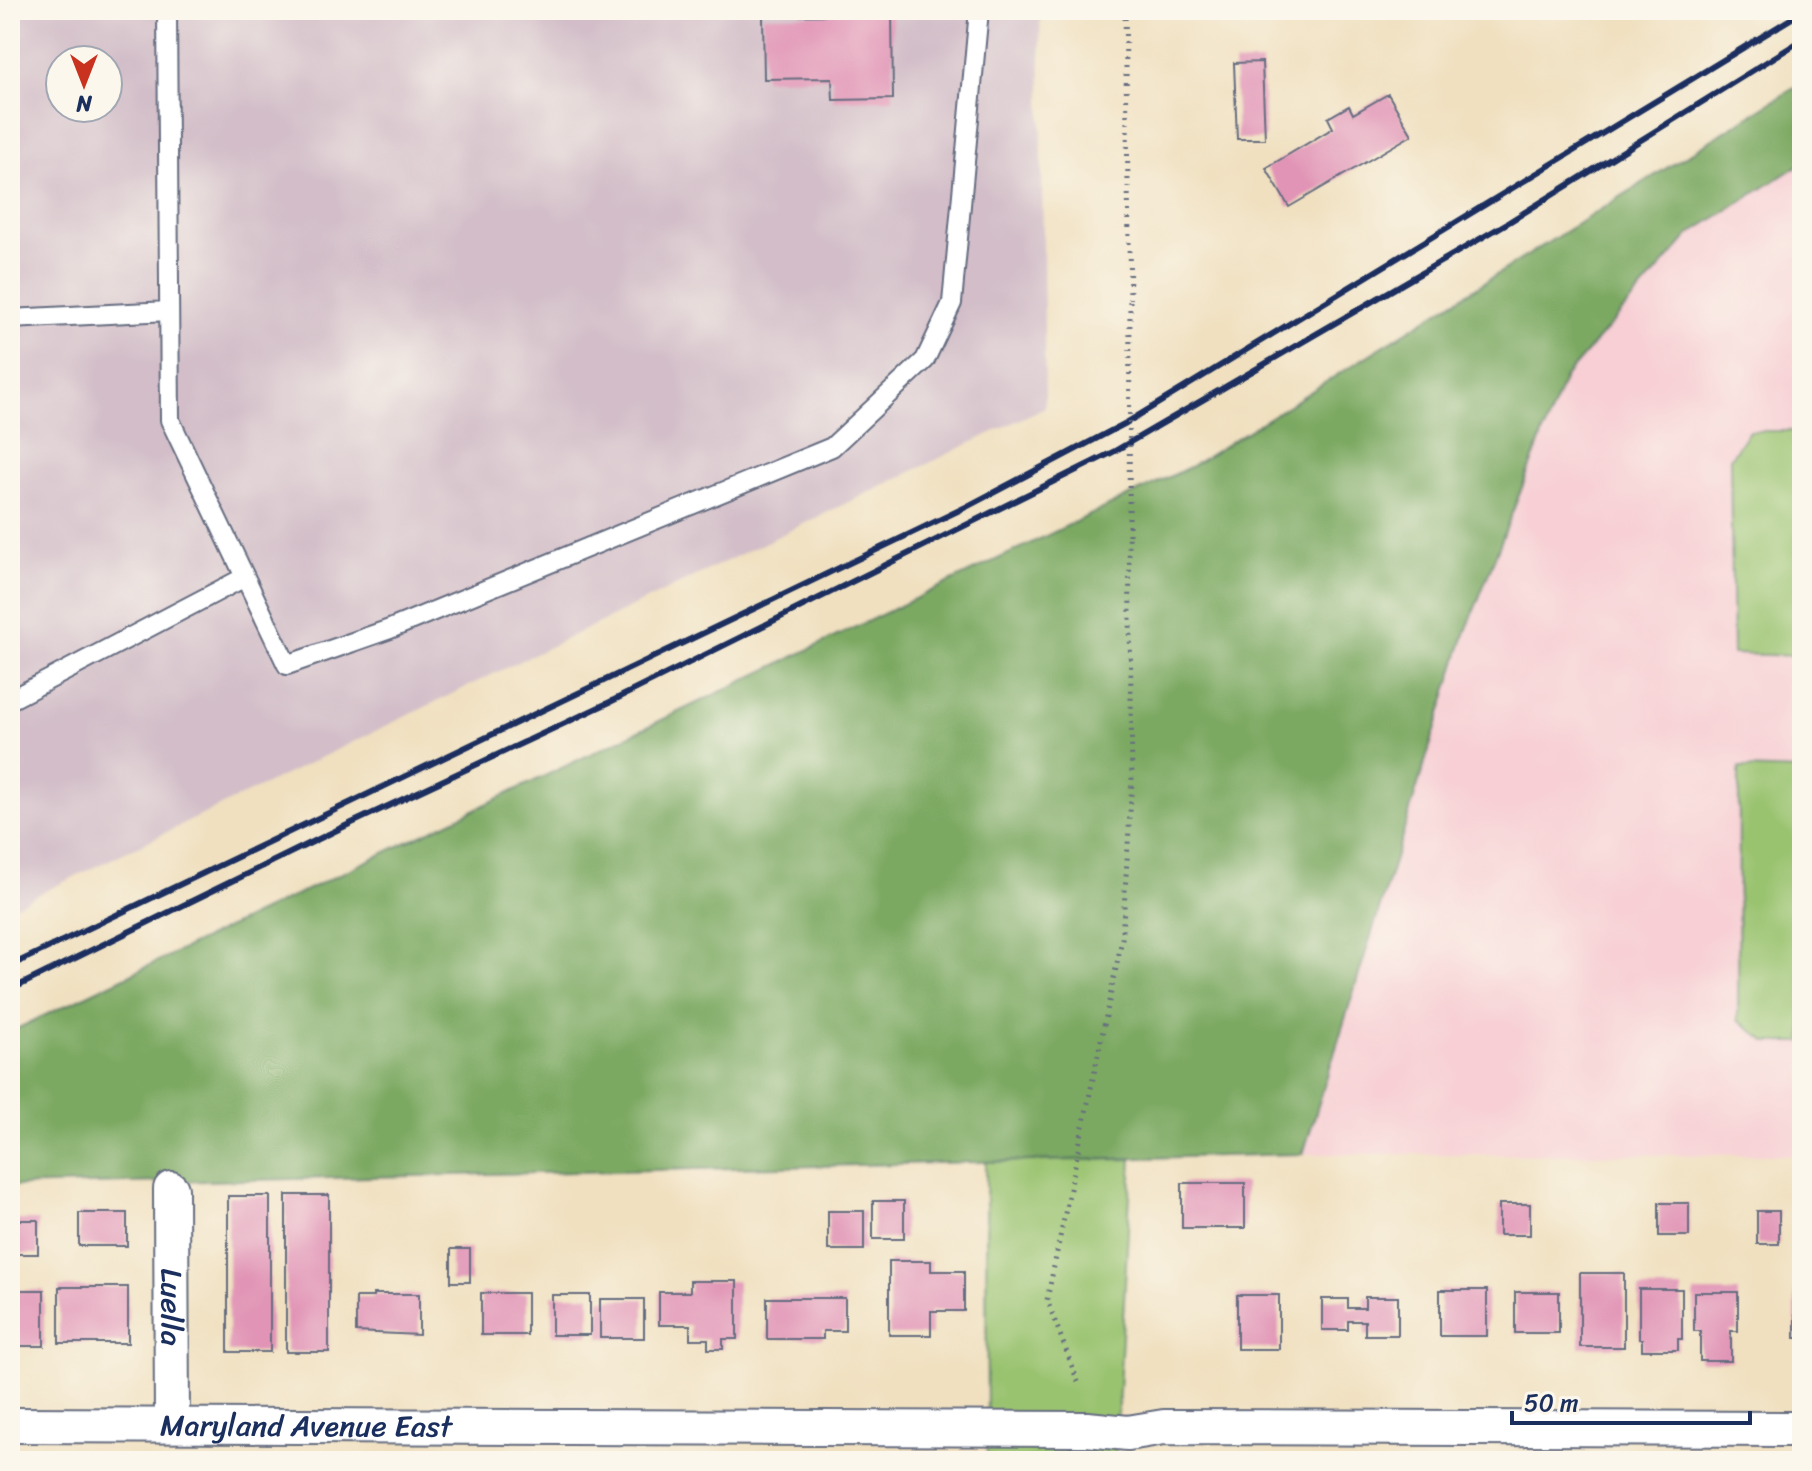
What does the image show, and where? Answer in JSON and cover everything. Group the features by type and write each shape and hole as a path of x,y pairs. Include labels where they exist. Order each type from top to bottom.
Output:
{"street":[{"name":"Luella","path":"171,1189 172,1425"},
{"name":"Maryland Avenue East","path":"10,1425 1070,1428 1128,1447 1164,1427 1802,1429"}],"lane":[{"path":"167,10 170,420 287,665 390,629 832,447 925,360 952,303 979,10"},
{"path":"10,319 169,311"},
{"path":"10,700 245,577"}],"path":[{"path":"1078,1382 1047,1300 1122,939 1132,781 1125,10"}],"shaded area":[{"path":"10,10 1040,10 1045,407 10,908"},
{"path":"1802,163 1802,1155 1303,1154 1465,634 1565,377 1690,234"}],"green space":[{"path":"1802,83 1802,163 1690,234 1565,377 1465,634 1303,1154 10,1186 10,1032 1192,466"},
{"path":"1749,431 1802,431 1802,656 1733,654 1730,458"},
{"path":"1739,768 1802,770 1802,1042 1767,1042 1738,1020"},
{"path":"1132,1159 1115,1461 987,1461 986,1162"}],"building":[{"path":"833,10 892,10 893,99 833,100 832,78 764,79 763,16 833,15"},
{"path":"1262,62 1265,139 1237,139 1234,63"},
{"path":"1388,94 1412,135 1289,207 1266,168 1333,128 1328,118 1349,106 1353,114"},
{"path":"1182,1183 1245,1183 1245,1228 1182,1228"},
{"path":"286,1195 329,1195 329,1352 286,1352"},
{"path":"228,1196 270,1196 270,1352 228,1352"},
{"path":"873,1201 904,1201 904,1239 873,1239"},
{"path":"1659,1203 1689,1203 1689,1236 1659,1236"},
{"path":"1499,1204 1530,1204 1530,1235 1499,1235"},
{"path":"828,1211 864,1211 864,1250 828,1250"},
{"path":"1757,1211 1779,1211 1779,1244 1757,1244"},
{"path":"79,1213 127,1213 127,1246 79,1246"},
{"path":"10,1220 38,1220 38,1254 10,1254"},
{"path":"451,1249 470,1249 470,1282 451,1282"},
{"path":"889,1261 931,1261 931,1271 964,1271 964,1311 931,1311 931,1335 889,1335"},
{"path":"1580,1273 1624,1273 1624,1347 1580,1347"},
{"path":"1795,1280 1802,1280 1802,1338 1795,1338"},
{"path":"690,1281 737,1281 737,1339 723,1339 723,1349 708,1349 708,1339 690,1339 690,1325 659,1325 659,1292 690,1292"},
{"path":"59,1287 128,1287 128,1343 59,1343"},
{"path":"1639,1289 1682,1289 1682,1339 1678,1339 1678,1350 1642,1350 1642,1339 1639,1339"},
{"path":"10,1290 44,1290 44,1346 10,1346"},
{"path":"1440,1290 1487,1290 1487,1336 1440,1336"},
{"path":"1515,1292 1559,1292 1559,1333 1515,1333"},
{"path":"1694,1292 1738,1292 1738,1331 1731,1331 1731,1361 1700,1361 1700,1331 1694,1331"},
{"path":"481,1293 527,1293 527,1335 481,1335"},
{"path":"373,1294 419,1294 419,1335 356,1332 356,1297 373,1297"},
{"path":"552,1295 590,1295 590,1335 552,1335"},
{"path":"1237,1295 1279,1295 1279,1349 1237,1349"},
{"path":"1365,1297 1398,1297 1398,1335 1365,1335 1365,1321 1348,1321 1348,1330 1322,1330 1322,1299 1348,1299 1348,1308 1365,1308"},
{"path":"767,1298 845,1298 845,1331 823,1331 823,1339 767,1339"},
{"path":"600,1299 644,1299 644,1338 600,1338"}],"railway":[{"path":"10,966 968,506 1126,423 1802,12"},
{"path":"10,990 339,829 610,702 1113,452 1509,222 1802,40"}]}
